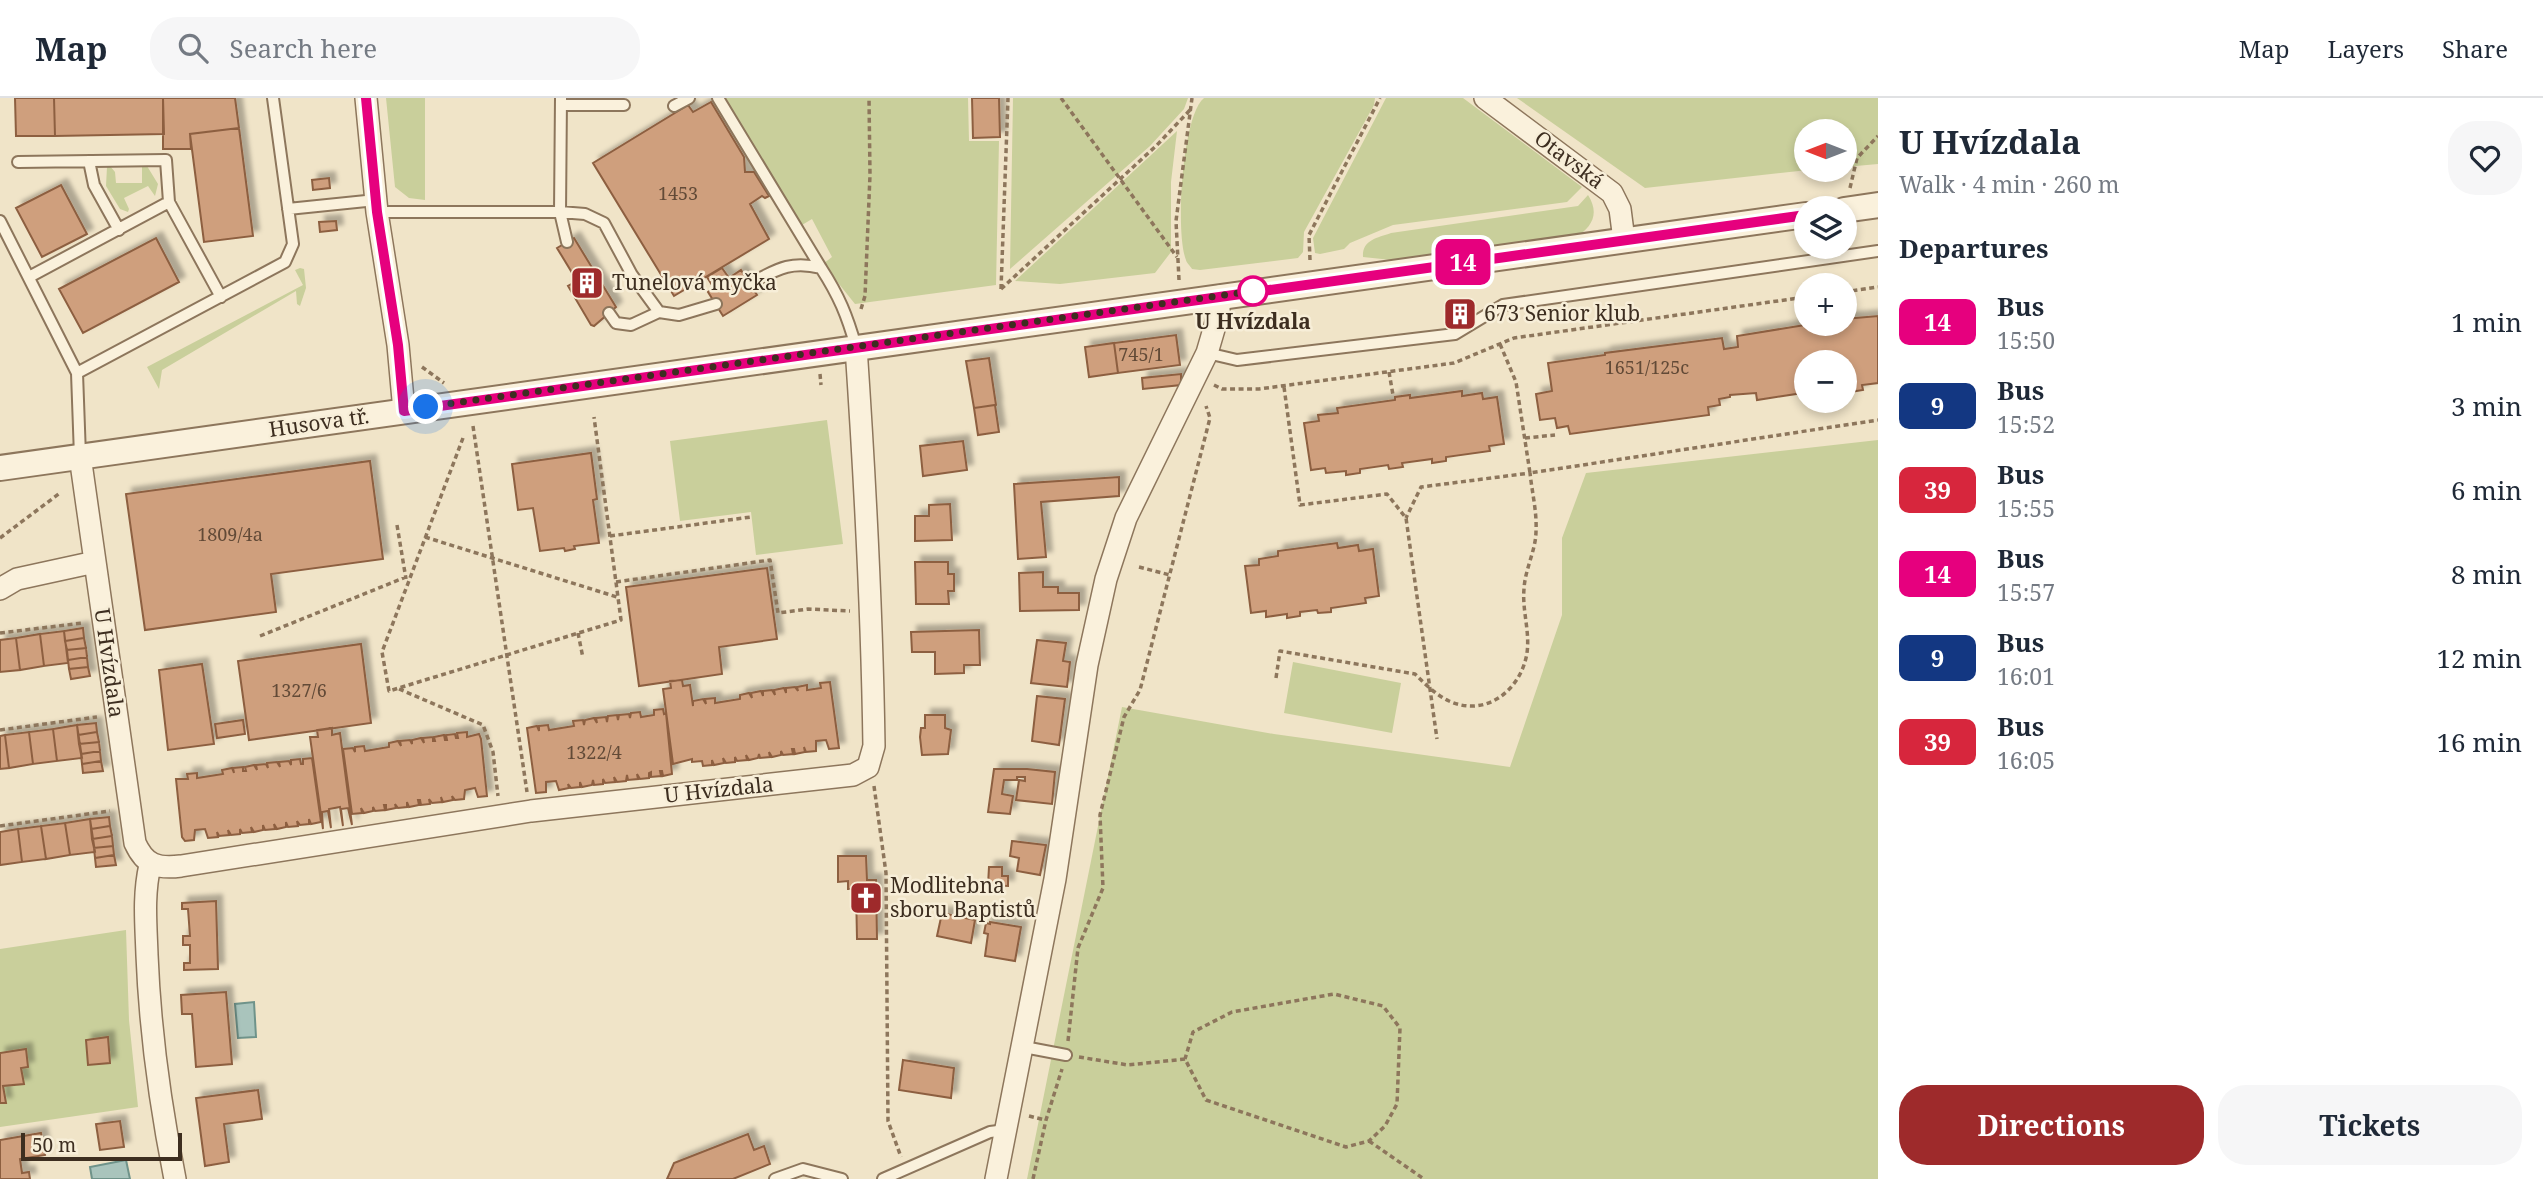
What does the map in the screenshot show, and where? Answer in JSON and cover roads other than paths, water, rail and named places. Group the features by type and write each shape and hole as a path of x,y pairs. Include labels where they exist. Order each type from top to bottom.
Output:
{"street":[{"path":"366,98 404,411"},
{"name":"Otavská","path":"1485,98 1612,193 1620,209 1624,240"},
{"path":"1857,204 1878,205"},
{"name":"Husova tř.","path":"0,468 1794,217"},
{"path":"996,1179 1055,879 1087,665 1106,579 1126,518 1207,353 1219,312 1219,296"},
{"name":"U Hvízdala","path":"80,456 135,843 141,856 150,865 165,868 181,866 531,811 853,775 868,767 874,746 863,438 856,347"},
{"path":"0,589 17,579 94,562"},
{"path":"150,865 145,890 149,1021 160,1108 175,1179"}],"lane":[{"path":"77,373 285,262 293,244 273,98"},
{"path":"674,106 689,98"},
{"path":"718,98 837,292 856,347"},
{"path":"567,242 560,212 561,102 624,105"},
{"path":"18,162 166,160 169,202 221,297"},
{"path":"89,161 94,185 118,230"},
{"path":"29,277 169,202"},
{"path":"288,209 377,206 585,214 604,223 632,275 659,312"},
{"path":"0,221 77,373 80,456"},
{"path":"1207,353 1237,360 1455,334 1503,305 1878,251"},
{"path":"749,284 788,265 807,264 821,268"},
{"path":"609,313 616,323 631,325 659,312 679,315 716,304"},
{"path":"1024,1047 1066,1055"},
{"path":"883,1179 990,1132 1006,1130"},
{"path":"775,1179 803,1169 842,1179"}],"water":[{"path":"254,1002 256,1037 238,1038 235,1004"},
{"path":"126,1160 130,1179 92,1179 90,1167"}],"place":[{"name":"Tunelová myčka","path":"587,283"},
{"name":"U Hvízdala","path":"1253,291"},
{"name":"673 Senior klub","path":"1460,314"},
{"name":"Modlitebna sboru Baptistů","path":"866,898"}]}
